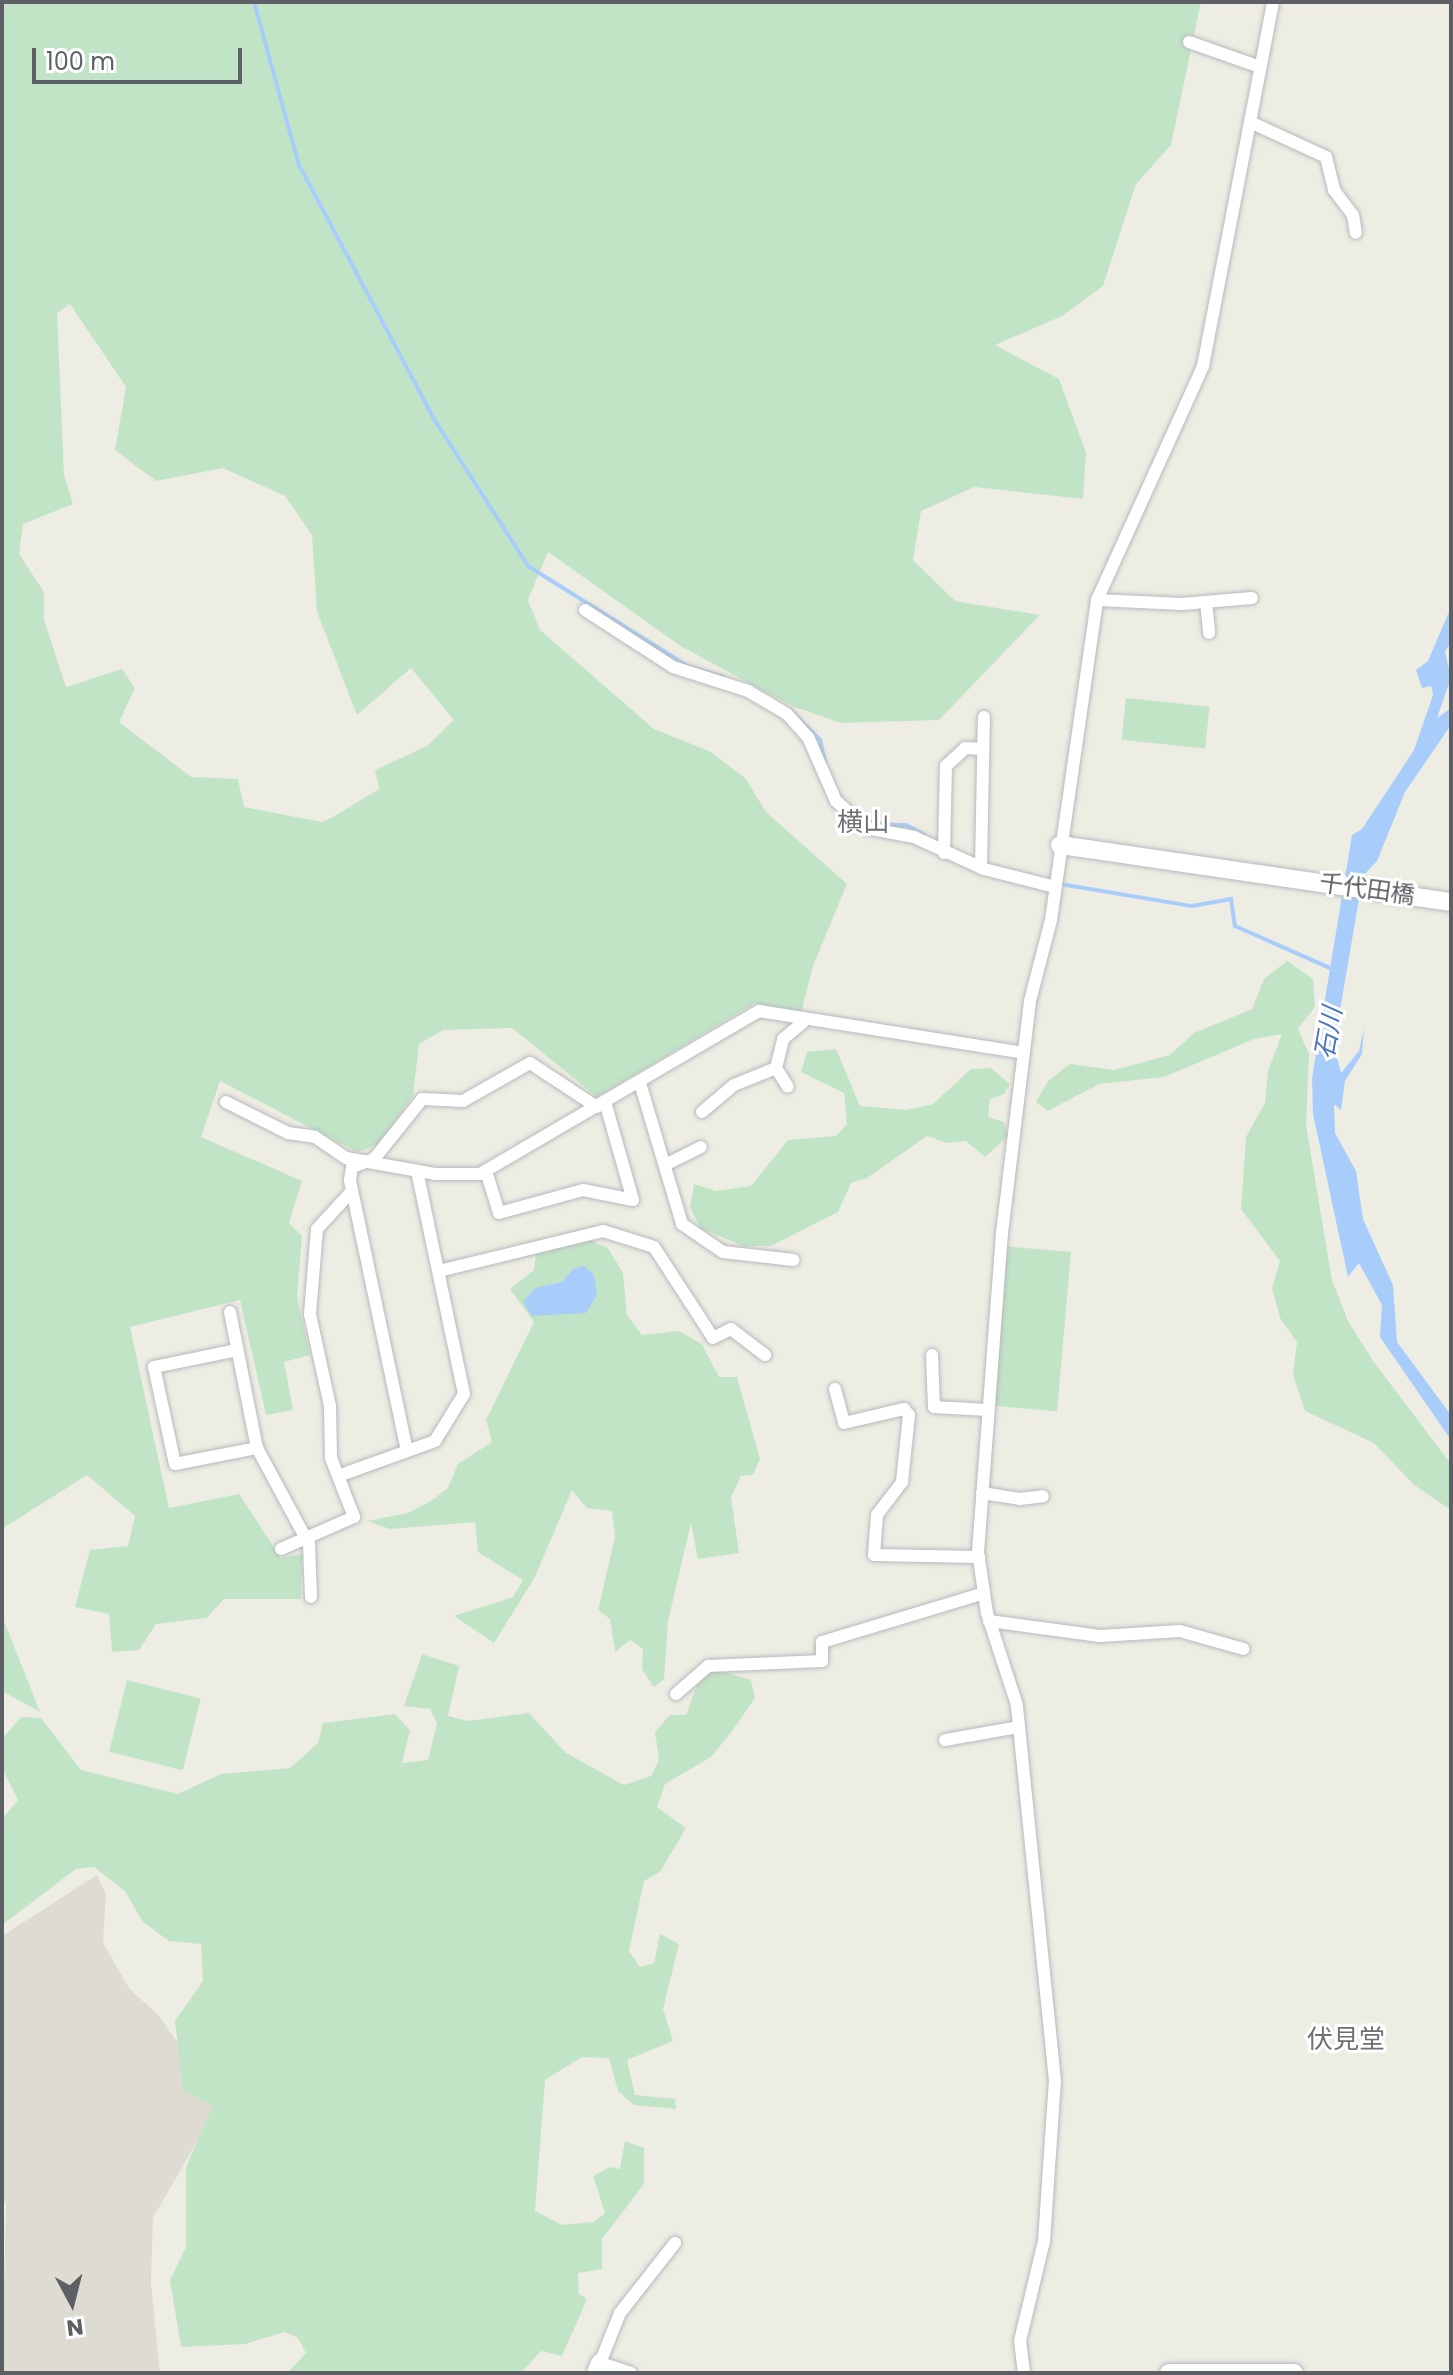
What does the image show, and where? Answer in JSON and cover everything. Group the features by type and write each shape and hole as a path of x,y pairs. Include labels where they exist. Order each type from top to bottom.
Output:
{"street":[{"path":"1024,2373 1020,2341 1044,2241 1055,2081 1019,1727 989,1621 979,1557 987,1410 1024,1053 1036,962 1051,920 1097,600 1203,366 1273,2"},
{"path":"1189,42 1260,67"},
{"path":"1250,122 1326,157 1334,190 1353,215 1356,233"},
{"path":"1097,600 1206,602 1252,598"},
{"path":"1206,602 1209,633"},
{"path":"585,610 673,667 748,691 787,714 808,737 821,776 851,819 866,828 914,837 981,868 1055,887"},
{"path":"981,868 984,717"},
{"path":"944,853 946,766 965,748 983,749"},
{"name":"千代田橋","path":"1060,845 1451,902"},
{"path":"226,1102 364,1162 417,1171 486,1171 716,1040 744,1016 759,1011 803,1022 1024,1053"},
{"path":"788,1087 776,1068 783,1039 803,1022"},
{"path":"407,1451 352,1191 352,1167 374,1159 422,1099 463,1101 530,1063 601,1105 633,1200 583,1190 499,1213 486,1171"},
{"path":"702,1112 734,1085 776,1068"},
{"path":"640,1083 682,1224 723,1252 794,1260"},
{"path":"665,1165 701,1147"},
{"path":"338,1476 435,1441 464,1394 417,1171"},
{"path":"281,1549 354,1517 338,1476 310,1314 317,1229 352,1191"},
{"path":"439,1271 603,1231 654,1247 713,1338 731,1329 765,1355"},
{"path":"230,1312 257,1448 306,1537 311,1597"},
{"path":"237,1350 154,1367 175,1464 257,1448"},
{"path":"932,1355 934,1407 987,1410"},
{"path":"835,1389 844,1423 904,1409 909,1415 902,1482 877,1515 874,1555 979,1557"},
{"path":"982,1493 1020,1499 1043,1496"},
{"path":"676,1694 708,1666 822,1661 822,1642 984,1593"},
{"path":"989,1621 1100,1636 1180,1631 1243,1649"},
{"path":"945,1740 1019,1727"},
{"path":"631,2373 598,2368 620,2313 675,2243"},
{"path":"1169,2373 1294,2373"}],"shaded area":[{"path":"97,1875 106,1894 103,1943 129,1988 160,2017 219,2103 153,2218 151,2283 160,2373 2,2373 6,2203 2,2199 2,1936"}],"green space":[{"path":"2,2 1201,2 1171,145 1136,184 1103,286 1062,316 995,345 1059,379 1086,453 1083,499 974,487 921,511 913,560 955,601 1040,615 939,720 841,723 792,706 682,647 548,552 528,600 540,630 654,729 711,752 746,779 766,812 847,884 813,966 801,1013 755,1003 597,1097 512,1028 443,1030 419,1044 413,1096 377,1145 357,1152 220,1081 201,1137 302,1181 289,1223 302,1236 297,1297 310,1355 284,1362 293,1410 266,1415 240,1300 130,1327 169,1508 239,1494 281,1558 302,1554 301,1599 224,1599 207,1618 156,1624 139,1650 112,1652 109,1614 75,1607 90,1550 128,1546 135,1516 87,1475 2,1529","holes":["70,304 126,387 115,450 156,481 223,468 285,496 312,535 317,612 357,715 411,668 454,720 427,746 375,770 379,789 333,817 322,822 244,807 238,779 191,777 119,722 135,688 122,669 66,687 44,620 44,592 19,554 23,524 73,504 64,475 57,313"]},
{"path":"1126,698 1210,707 1205,749 1122,740"},
{"path":"1287,961 1313,979 1315,1007 1298,1029 1309,1054 1306,1125 1332,1280 1348,1321 1373,1361 1451,1464 1451,1510 1414,1485 1374,1443 1305,1411 1293,1375 1297,1342 1280,1318 1272,1288 1280,1261 1241,1209 1246,1137 1265,1103 1268,1071 1282,1034 1254,1039 1164,1077 1099,1084 1048,1111 1036,1102 1048,1081 1070,1064 1114,1070 1170,1055 1194,1033 1252,1009 1264,979"},
{"path":"836,1049 860,1106 906,1110 933,1104 971,1069 991,1068 1010,1084 1004,1094 990,1099 988,1117 1004,1122 1008,1136 985,1157 966,1141 947,1143 927,1136 867,1178 851,1183 838,1212 771,1246 743,1246 700,1228 690,1207 694,1184 716,1191 751,1186 788,1140 836,1136 847,1124 844,1093 801,1072 807,1052"},
{"path":"587,1239 608,1248 623,1273 627,1315 642,1335 679,1331 702,1344 719,1377 737,1377 760,1459 753,1475 741,1476 731,1497 739,1553 698,1559 691,1523 668,1621 664,1679 654,1687 642,1669 643,1649 630,1640 615,1652 610,1619 598,1610 615,1537 612,1511 587,1508 572,1490 535,1577 494,1643 454,1616 513,1597 523,1580 478,1552 475,1522 390,1529 367,1521 408,1513 431,1501 448,1488 458,1464 492,1442 486,1420 534,1322 510,1289 534,1270 536,1254"},
{"path":"1006,1246 1071,1252 1057,1411 992,1406"},
{"path":"2,1616 40,1712 2,1691"},
{"path":"422,1654 459,1666 448,1716 468,1721 529,1713 566,1753 624,1785 651,1776 659,1760 655,1732 670,1715 686,1715 697,1685 715,1669 751,1680 755,1698 711,1757 665,1784 657,1807 686,1828 660,1872 644,1881 629,1951 640,1967 654,1963 660,1934 679,1944 663,2009 673,2041 627,2060 635,2095 675,2099 676,2109 634,2105 618,2091 609,2058 582,2057 545,2080 535,2211 562,2225 593,2222 605,2213 593,2176 610,2167 620,2169 625,2141 644,2148 644,2184 602,2239 602,2269 578,2273 579,2294 587,2299 562,2356 541,2351 521,2373 287,2373 306,2353 298,2338 285,2332 245,2344 181,2347 170,2280 186,2247 186,2167 213,2105 183,2091 175,2021 203,1981 201,1944 169,1941 143,1922 125,1891 94,1867 76,1869 2,1925 2,1819 18,1800 4,1772 2,1739 21,1717 41,1718 81,1770 178,1794 221,1774 290,1768 318,1743 323,1723 395,1714 410,1730 402,1763 428,1760 437,1723 430,1709 404,1706"},
{"path":"127,1680 201,1698 183,1770 109,1752"}],"water":[{"name":"石川","path":"1451,607 1451,643 1445,651 1451,678 1437,718 1451,708 1451,725 1405,792 1377,861 1363,876 1334,1045 1341,1073 1359,1051 1364,1028 1362,1054 1345,1081 1341,1110 1334,1104 1335,1133 1356,1171 1363,1219 1393,1285 1397,1342 1451,1415 1451,1440 1380,1337 1382,1305 1359,1263 1348,1277 1313,1114 1312,1078 1352,835 1362,829 1414,750 1433,695 1431,686 1422,688 1416,670 1428,661"},
{"path":"584,1266 594,1275 597,1295 586,1313 532,1316 523,1302 535,1288 562,1282 573,1269"}],"waterway":[{"path":"254,2 299,165 434,419 528,566 689,667 723,677"},
{"path":"789,709 820,740 825,762"},
{"path":"862,817 872,824 906,825 925,835"},
{"path":"1060,884 1192,906 1231,899 1235,926 1332,969"}],"district":[{"name":"横山","path":"863,823"},
{"name":"伏見堂","path":"1346,2040"}]}
